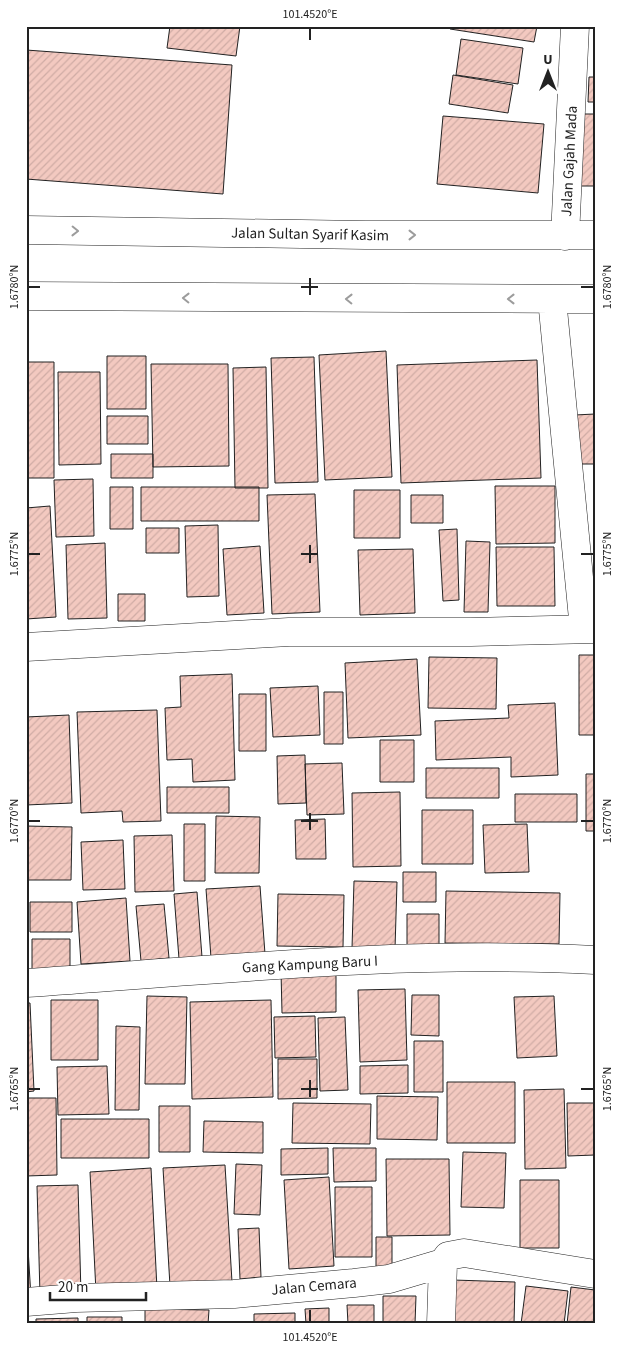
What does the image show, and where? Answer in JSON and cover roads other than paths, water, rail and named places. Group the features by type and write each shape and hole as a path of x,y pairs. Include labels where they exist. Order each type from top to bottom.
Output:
{"street":[{"name":"Jalan Gajah Mada","path":"565,236 575,26"},
{"name":"Jalan Sultan Syarif Kasim","path":"26,230 595,235"},
{"path":"26,296 595,299"},
{"path":"26,647 289,632 589,629 552,299"},
{"name":"Gang Kampung Baru I","path":"26,983 386,960 548,958 595,960"},
{"name":"Jalan Cemara","path":"26,1302 76,1298 234,1294 354,1283 389,1279 443,1263 448,1256 464,1253 595,1274"},
{"path":"441,1324 443,1263"}]}
